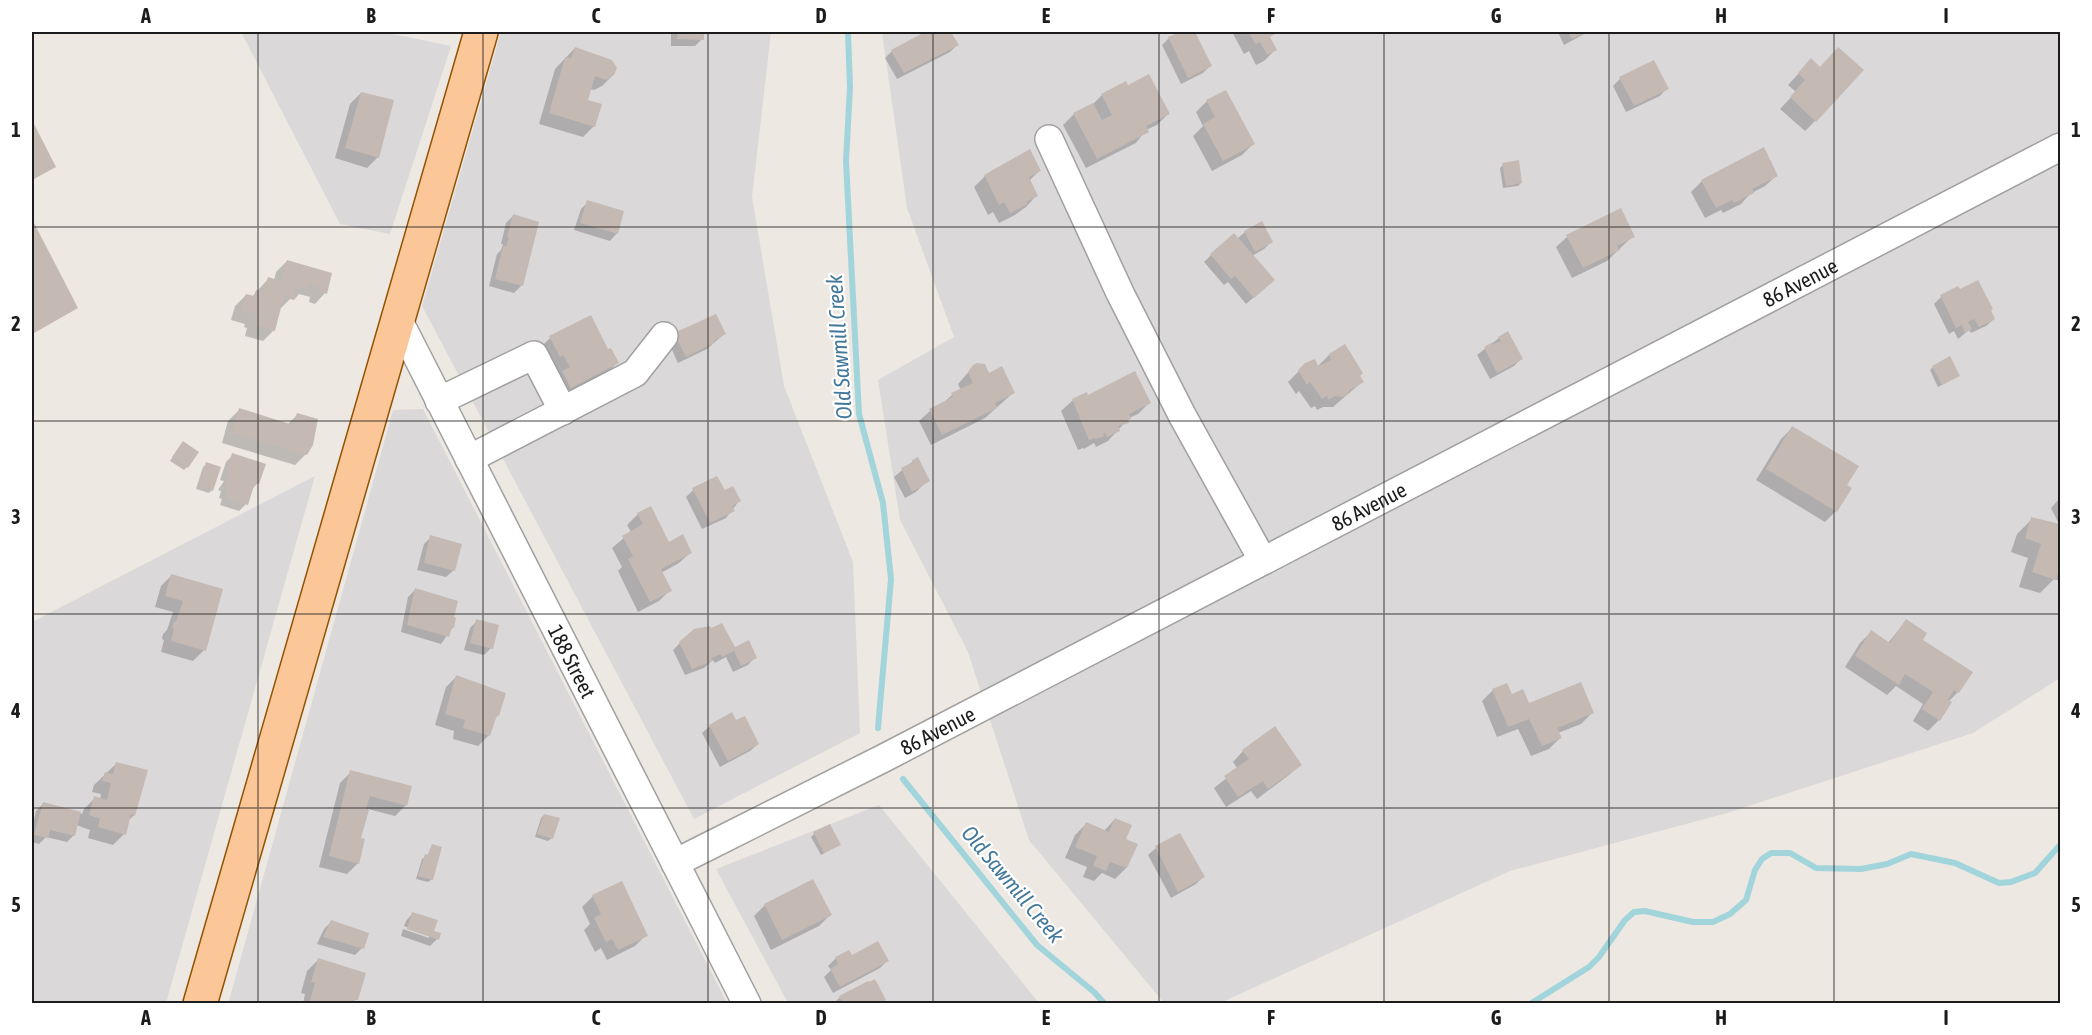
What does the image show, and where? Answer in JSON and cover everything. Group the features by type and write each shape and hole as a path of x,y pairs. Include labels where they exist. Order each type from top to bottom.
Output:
{"main road":[{"path":"200,1004 481,32"}],"street":[{"path":"1049,139 1125,304 1182,415 1263,561"},
{"name":"86 Avenue","path":"675,863 884,758 2061,147"},
{"name":"188 Street","path":"398,319 747,1004"},
{"path":"469,459 635,374 664,336"},
{"path":"439,401 534,355 563,411"}],"shaded area":[{"path":"241,32 383,32 451,46 390,234 340,224"},
{"path":"501,32 771,32 752,197 784,386 853,562 860,733 694,819 422,306"},
{"path":"882,32 2060,32 2060,678 1973,733 1727,813 1510,871 1220,1003 1164,1003 1029,840 968,652 900,520 878,380 954,337 907,208"},
{"path":"423,409 727,1003 228,1004 393,410"},
{"path":"315,476 166,1003 32,1004 32,622"},
{"path":"879,805 1039,1003 788,1003 716,869"}],"building":[{"path":"678,32 704,32 704,40 677,39"},
{"path":"925,32 951,32 959,45 904,73 891,50"},
{"path":"1180,32 1195,32 1212,66 1188,78 1168,37"},
{"path":"1249,32 1272,32 1274,34 1270,37 1277,50 1267,55 1260,42 1255,44"},
{"path":"1568,32 1587,32 1572,39"},
{"path":"575,47 612,60 617,68 614,75 606,80 595,76 588,100 602,104 595,127 549,113 565,57 571,58"},
{"path":"1838,47 1864,70 1816,122 1790,97 1805,80 1798,73 1811,58 1820,67"},
{"path":"1654,60 1669,89 1634,106 1619,77"},
{"path":"1149,74 1170,114 1146,126 1149,132 1097,159 1073,113 1093,103 1102,120 1112,115 1101,94 1126,81 1128,85"},
{"path":"1226,90 1255,144 1223,161 1203,124 1215,117 1206,100"},
{"path":"361,92 394,100 379,158 345,148"},
{"path":"32,120 56,167 32,180"},
{"path":"1764,147 1778,176 1752,189 1754,193 1734,203 1732,200 1716,208 1701,180"},
{"path":"1030,149 1041,171 1029,177 1038,196 1010,213 1004,202 999,205 984,175"},
{"path":"1519,160 1522,183 1506,186 1502,163"},
{"path":"587,200 624,211 618,234 580,223"},
{"path":"1621,208 1635,237 1617,246 1620,250 1583,268 1566,235"},
{"path":"513,214 539,222 523,286 495,279 503,246 506,246 509,237 507,237"},
{"path":"32,219 78,308 34,333 32,328"},
{"path":"1262,221 1273,242 1255,252 1244,231"},
{"path":"1234,233 1275,280 1254,298 1235,276 1231,279 1210,254"},
{"path":"287,260 332,273 327,294 319,291 320,287 308,283 306,290 296,287 293,299 284,296 275,331 255,325 257,317 254,316 255,313 241,310 246,294 254,296 256,290 264,292 268,277 281,281"},
{"path":"1978,280 1993,309 1991,310 1995,319 1979,327 1974,319 1968,322 1972,329 1965,333 1962,325 1956,328 1940,295"},
{"path":"716,314 726,334 715,340 716,342 686,357 674,333"},
{"path":"591,315 608,349 611,348 619,363 571,388 562,371 570,367 563,355 560,357 549,336"},
{"path":"1508,331 1523,359 1497,373 1484,347 1501,341 1498,337"},
{"path":"1345,344 1363,373 1360,376 1364,382 1350,390 1345,397 1335,396 1328,400 1327,396 1322,399 1310,382 1307,385 1298,370 1305,363 1315,359 1318,366 1331,360 1329,354"},
{"path":"1950,356 1960,376 1942,385 1932,366"},
{"path":"977,363 985,364 989,373 1002,366 1015,393 995,403 997,408 942,435 929,409 953,397 951,393 973,383 968,372"},
{"path":"1135,371 1151,403 1129,414 1131,419 1128,420 1129,423 1118,426 1120,431 1107,437 1105,433 1104,436 1089,440 1072,399 1087,392 1088,395"},
{"path":"239,408 293,425 297,413 318,419 313,445 307,455 232,433"},
{"path":"1792,426 1859,466 1847,485 1852,488 1837,512 1766,469"},
{"path":"183,441 199,452 188,468 172,457"},
{"path":"232,453 266,464 259,484 255,482 248,505 226,498 227,484 224,483 226,477 229,478 230,474 226,473"},
{"path":"918,457 930,481 912,492 901,468"},
{"path":"206,462 221,467 213,491 199,486"},
{"path":"717,476 725,490 733,486 741,501 732,506 735,511 710,523 692,488"},
{"path":"651,506 669,542 683,534 692,553 661,569 672,591 650,602 628,559 633,556 622,536 643,524 637,513"},
{"path":"2031,517 2060,524 2060,565 2056,580 2032,572 2041,544 2025,538"},
{"path":"430,535 462,544 455,571 424,563"},
{"path":"171,574 223,589 206,651 171,641 174,621 176,622 183,601 165,596"},
{"path":"415,588 458,601 454,628 452,627 449,637 407,625"},
{"path":"476,619 499,625 493,649 470,643"},
{"path":"1906,619 1927,633 1923,640 1973,672 1959,693 1954,690 1948,700 1952,702 1940,721 1922,709 1933,692 1905,674 1899,685 1855,656 1871,630 1890,643"},
{"path":"722,623 735,647 749,640 757,658 741,666 734,651 722,657 721,654 711,658 713,661 692,669 679,642 694,629 710,626 711,628"},
{"path":"456,675 506,693 490,736 463,728 465,720 445,714"},
{"path":"1581,682 1594,713 1557,728 1562,738 1542,746 1529,719 1508,727 1492,689 1507,683 1512,694 1523,689 1529,703"},
{"path":"732,712 736,720 745,716 759,744 728,761 709,725"},
{"path":"1275,726 1302,765 1268,789 1263,781 1238,797 1224,776 1249,759 1242,750"},
{"path":"116,762 148,770 135,816 131,814 126,835 98,827 100,819 89,815 94,796 107,800 111,783 102,781 105,772 113,774"},
{"path":"350,770 412,786 407,806 370,796 366,809 369,810 361,838 365,839 359,864 329,856"},
{"path":"43,802 81,812 75,836 50,830 48,838 34,835"},
{"path":"544,814 560,818 553,839 537,834"},
{"path":"1115,818 1132,825 1126,839 1138,844 1127,868 1110,862 1106,871 1093,866 1097,856 1075,847 1086,822 1109,832"},
{"path":"830,824 841,845 824,853 813,832"},
{"path":"1180,833 1205,877 1178,892 1155,846"},
{"path":"432,844 442,847 433,880 418,876 425,854 428,855"},
{"path":"813,879 832,915 782,940 764,904"},
{"path":"622,881 648,936 618,950 612,939 606,942 594,918 601,914 592,895"},
{"path":"412,912 438,920 434,931 441,933 439,940 407,929"},
{"path":"331,920 369,933 364,949 323,937"},
{"path":"878,941 889,961 840,987 830,969 838,964 835,957 849,950 852,955"},
{"path":"318,958 366,973 358,1000 355,1000 354,1004 309,1004 315,983 311,982"},
{"path":"875,979 886,1000 879,1004 843,1004 839,996"}],"waterway":[{"name":"Old Sawmill Creek","path":"848,32 850,87 846,161 859,414 883,503 891,579 878,728"},
{"name":"Old Sawmill Creek","path":"903,779 1037,945 1094,992 1105,1004"},
{"path":"1530,1004 1589,967 1599,957 1625,920 1634,912 1645,911 1693,922 1713,922 1730,914 1746,900 1755,870 1762,859 1771,853 1790,853 1816,868 1861,869 1887,864 1911,854 1955,863 1999,883 2011,882 2035,873 2060,845"}]}
